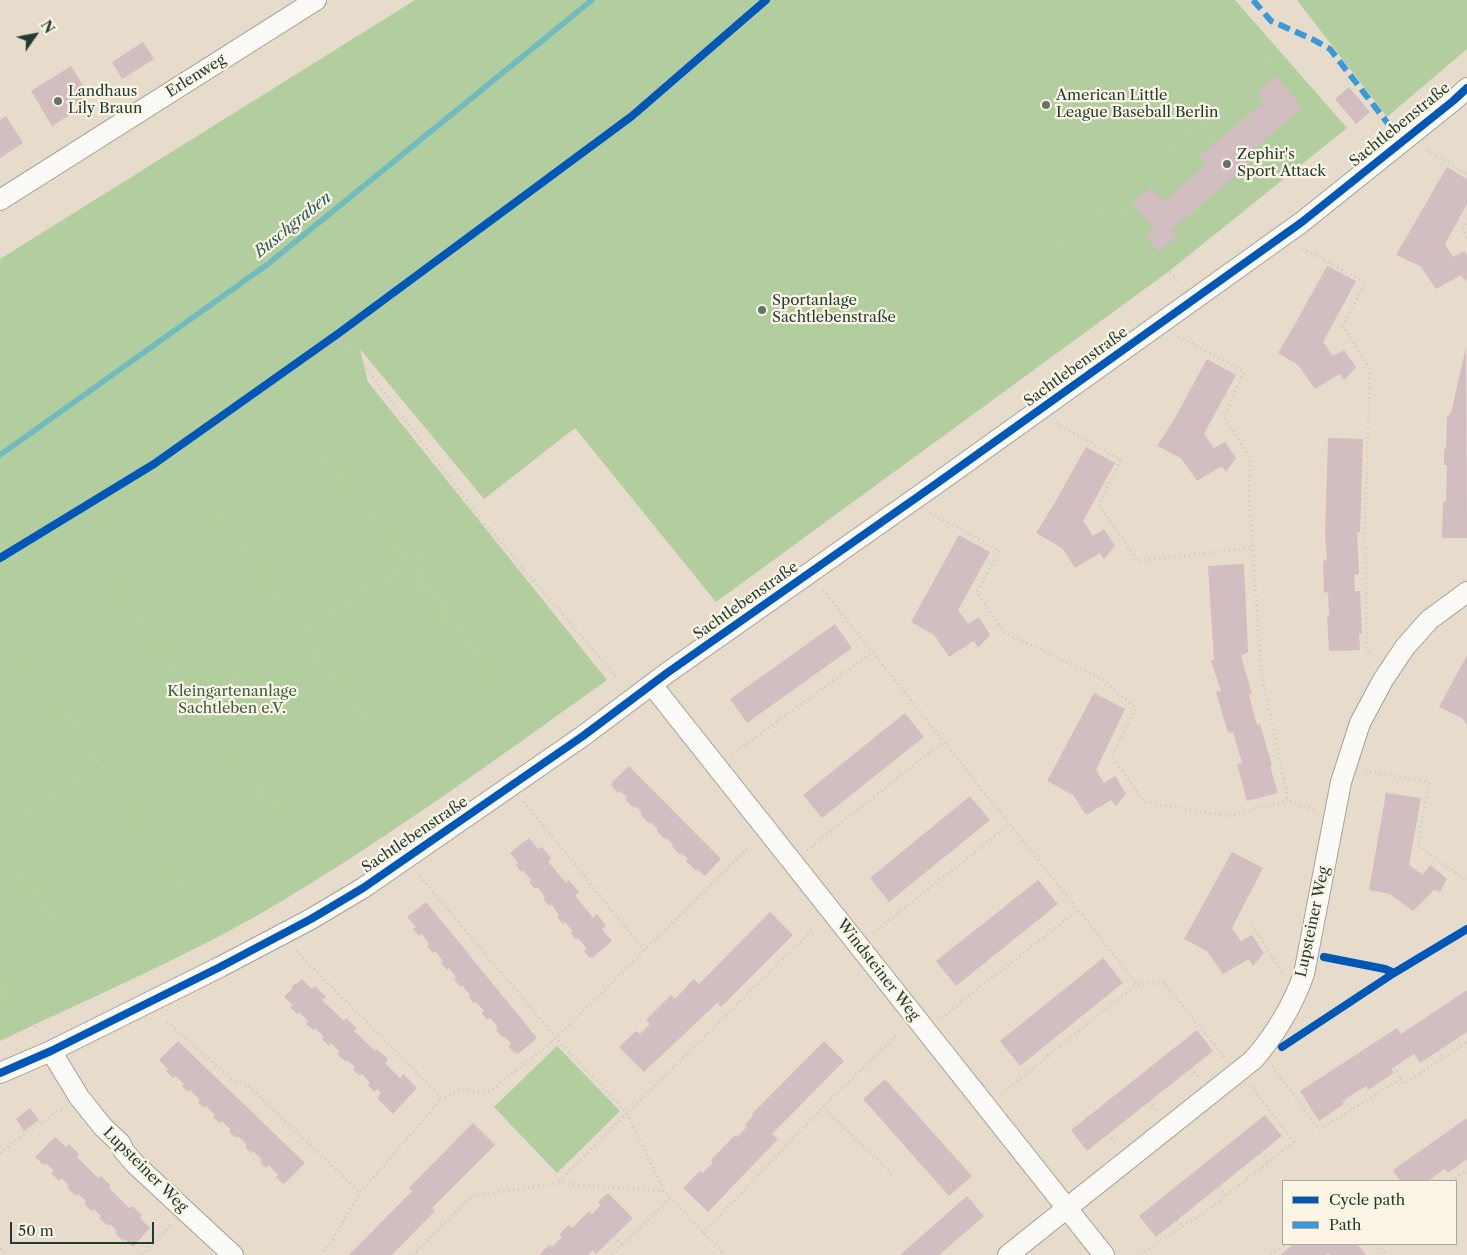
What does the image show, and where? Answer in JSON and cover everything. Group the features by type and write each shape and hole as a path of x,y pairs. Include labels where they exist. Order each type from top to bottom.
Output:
{"street":[{"name":"Erlenweg","path":"0,200 316,0"},
{"name":"Sachtlebenstraße","path":"0,1073 51,1051 220,967 311,919 363,888 583,736 1302,222 1467,88"},
{"name":"Lupsteiner Weg","path":"1008,1255 1253,1060 1277,1030 1296,996 1304,974 1341,782 1360,723 1383,680 1405,646 1429,620 1467,592"},
{"name":"Windsteiner Weg","path":"652,685 1104,1255"},
{"name":"Lupsteiner Weg","path":"51,1051 79,1097 103,1127 120,1142 124,1151 233,1255"}],"path":[{"path":"1049,251 1272,58"},
{"path":"1427,150 1467,174"},
{"path":"1109,200 1168,272 1180,282"},
{"path":"1467,219 1462,230 1467,238"},
{"path":"1302,248 1365,282 1343,326 1370,370 1366,525 1367,651 1376,659"},
{"path":"339,332 479,517 618,679"},
{"path":"1179,336 1244,372 1224,417 1251,458 1249,494 1261,671 1288,800"},
{"path":"1056,423 1121,460 1099,504 1137,561 1252,548"},
{"path":"319,450 409,564 497,684"},
{"path":"930,513 1000,551 977,592 1003,632 1102,680 1136,708 1112,756 1144,802 1229,816 1288,800 1321,814"},
{"path":"217,514 387,748"},
{"path":"0,827 102,767 479,517"},
{"path":"114,582 284,825"},
{"path":"823,590 1137,984"},
{"path":"13,642 182,880 182,889"},
{"path":"732,755 872,652"},
{"path":"807,850 944,741"},
{"path":"1359,770 1429,782 1418,845 1467,881"},
{"path":"524,802 644,950"},
{"path":"873,933 1010,824"},
{"path":"0,841 65,938"},
{"path":"320,1255 329,1246 360,1192 442,1098 462,1090 491,1091 556,1038 748,848"},
{"path":"420,876 556,1038 626,1113 664,1191 725,1255"},
{"path":"941,1018 1078,910"},
{"path":"1252,925 1287,980"},
{"path":"557,1183 813,929"},
{"path":"296,951 442,1098"},
{"path":"1001,1094 1137,984 1164,983 1227,1060"},
{"path":"0,984 37,1029"},
{"path":"167,1022 233,1080 248,1085 360,1192"},
{"path":"703,1233 823,1107 898,1034"},
{"path":"1394,1068 1404,1084 1467,1042"},
{"path":"1438,1051 1443,1058"},
{"path":"1268,1061 1319,1130 1401,1079"},
{"path":"1191,1068 1201,1081"},
{"path":"1142,1255 1207,1211 1294,1142 1246,1081"},
{"path":"0,1153 24,1134 79,1097"},
{"path":"1345,1100 1352,1109"},
{"path":"1149,1101 1159,1114"},
{"path":"823,1107 895,1177"},
{"path":"1108,1134 1118,1146"},
{"path":"1260,1153 1268,1163"},
{"path":"1452,1180 1467,1170"},
{"path":"413,1255 472,1196 557,1183 664,1191"},
{"path":"1219,1187 1226,1196"},
{"path":"612,1255 670,1198"},
{"path":"142,1255 176,1220"},
{"path":"1177,1220 1183,1227"},
{"path":"614,1237 622,1245"},
{"path":"1271,1255 1284,1245"},
{"path":"1379,1245 1387,1255"},
{"path":"0,1249 8,1255"}],"green space":[{"name":"Kleingartenanlage Sachtleben e.V.","path":"415,0 1235,0 1347,128 1168,272 716,602 575,428 484,499 360,349 368,382 607,680 396,828 265,911 200,946 0,1041 0,259"},
{"path":"1297,0 1467,0 1467,49 1387,117"},
{"path":"557,1046 620,1111 557,1173 494,1107"}],"building":[{"path":"143,42 154,59 122,79 112,62"},
{"name":"Landhaus Lily Braun","path":"71,66 89,95 69,107 73,113 52,126 31,91"},
{"name":"Zephir's Sport Attack","path":"1276,76 1302,108 1245,156 1251,163 1171,230 1177,236 1158,252 1145,236 1154,229 1132,203 1151,187 1163,201 1206,166 1198,157 1264,102 1257,92"},
{"path":"1349,87 1370,112 1356,124 1335,99"},
{"path":"6,116 23,143 0,158 0,120"},
{"path":"1447,167 1467,179 1467,204 1445,244 1453,257 1464,251 1467,255 1467,278 1465,281 1461,275 1436,289 1420,266 1396,255"},
{"path":"1327,266 1356,281 1323,342 1333,356 1344,350 1356,367 1344,380 1340,374 1315,389 1298,365 1278,353"},
{"path":"1466,347 1467,538 1442,538 1443,501 1446,502 1447,465 1444,465 1444,449 1446,449 1447,417 1451,413"},
{"path":"1207,359 1236,375 1204,434 1214,448 1225,442 1236,458 1226,472 1222,466 1197,481 1181,458 1157,446 1175,418"},
{"path":"1328,438 1363,439 1360,532 1357,532 1359,574 1354,575 1355,591 1360,591 1362,634 1359,634 1360,650 1329,651 1328,592 1324,593 1323,561 1327,560 1325,534"},
{"path":"1086,447 1115,463 1083,521 1093,536 1104,529 1115,546 1104,559 1100,553 1075,568 1062,548 1036,533"},
{"path":"959,535 990,552 958,610 968,624 979,617 990,635 978,648 974,641 949,657 934,635 911,622"},
{"path":"1244,564 1248,652 1241,656 1252,694 1249,695 1257,725 1260,724 1278,793 1247,801 1237,764 1242,763 1233,732 1228,733 1216,692 1221,691 1211,661 1214,660 1208,566"},
{"path":"835,624 852,648 747,723 730,699"},
{"path":"1467,655 1467,725 1462,718 1439,707"},
{"path":"1094,693 1125,709 1096,770 1104,783 1115,776 1126,794 1116,806 1111,800 1086,815 1073,795 1047,781"},
{"path":"905,713 924,737 822,818 803,795"},
{"path":"629,766 721,859 705,876 698,869 696,871 686,861 688,859 682,853 680,855 672,846 673,844 667,838 665,839 651,822 650,824 640,814 642,813 636,806 634,808 625,799 627,797 620,791 618,793 611,785"},
{"path":"1386,793 1421,798 1409,865 1423,875 1430,865 1447,879 1440,892 1434,890 1413,911 1390,894 1369,890"},
{"path":"970,796 990,820 889,902 870,878"},
{"path":"529,838 538,849 542,847 551,858 548,861 566,883 569,880 579,892 575,895 593,918 597,914 606,926 602,929 612,941 593,957 590,958 584,951 587,949 578,938 576,940 571,933 573,932 565,922 563,924 557,917 559,915 551,904 549,906 537,887 535,889 529,882 531,880 516,865 518,863 510,853"},
{"path":"1232,852 1263,868 1232,928 1241,941 1252,935 1264,953 1253,966 1249,959 1223,974 1207,951 1184,939"},
{"path":"1038,880 1058,904 956,986 936,961"},
{"path":"426,902 537,1038 518,1054 517,1052 515,1054 508,1046 511,1044 496,1030 498,1028 490,1018 487,1020 482,1013 484,1011 476,1002 474,1004 462,985 460,987 454,979 456,977 449,968 447,970 441,963 443,961 435,951 433,953 427,946 429,944 422,934 419,936 413,929 416,927 407,917"},
{"path":"770,912 793,935 721,1007 717,1003 644,1072 619,1047 636,1031 640,1034 650,1024 646,1020 671,995 675,999 694,979 699,984"},
{"path":"1103,958 1123,983 1020,1066 1000,1041"},
{"path":"302,979 312,989 315,986 326,997 322,1000 344,1021 346,1018 357,1028 354,1031 375,1051 377,1049 388,1059 385,1063 400,1078 403,1074 417,1088 393,1114 377,1098 381,1093 377,1089 374,1092 368,1085 370,1083 362,1074 360,1076 353,1070 355,1067 337,1054 340,1052 331,1043 329,1046 322,1039 324,1037 315,1028 313,1030 306,1024 308,1021 299,1012 297,1014 290,1007 293,1005 284,997 293,988 292,986 295,983 296,985"},
{"path":"1467,990 1467,1032 1420,1063 1414,1054 1391,1069 1394,1073 1368,1090 1366,1086 1342,1101 1344,1104 1319,1121 1300,1091 1397,1028 1401,1034"},
{"path":"1197,1030 1213,1051 1087,1151 1071,1130"},
{"path":"178,1041 305,1163 286,1182 283,1184 269,1165 266,1168 260,1162 262,1160 253,1151 251,1153 245,1147 247,1145 238,1136 236,1138 229,1132 231,1130 222,1121 220,1123 213,1117 215,1115 206,1106 204,1108 198,1102 200,1100 190,1090 188,1092 182,1086 184,1084 175,1076 173,1078 166,1071 168,1069 159,1060"},
{"path":"824,1041 844,1061 772,1134 778,1139 708,1212 683,1188 700,1171 703,1173 713,1162 711,1160 735,1135 737,1137 747,1127 745,1125 753,1116 752,1114"},
{"path":"885,1079 972,1176 949,1196 863,1099"},
{"path":"30,1108 39,1120 24,1131 16,1119"},
{"path":"1265,1115 1282,1136 1156,1237 1139,1216"},
{"path":"1467,1118 1467,1159 1448,1173 1445,1169 1430,1180 1399,1180 1393,1170"},
{"path":"473,1123 495,1145 432,1208 435,1211 392,1255 349,1255 412,1191 409,1188"},
{"path":"55,1137 66,1147 69,1144 79,1154 77,1157 98,1178 101,1176 111,1186 109,1188 129,1208 132,1206 142,1215 140,1218 150,1228 133,1247 115,1233 117,1231 110,1224 108,1226 99,1218 101,1216 94,1209 92,1211 84,1204 86,1201 78,1194 76,1196 67,1188 69,1186 62,1178 59,1181 51,1173 54,1171 46,1163 44,1165 35,1157"},
{"path":"608,1193 633,1218 596,1254 593,1250 588,1255 539,1255 550,1244 552,1247 562,1237 559,1234 569,1225 572,1228 589,1211 592,1214 601,1205 598,1202"},
{"path":"967,1196 984,1216 939,1255 900,1255"},
{"path":"1293,1245 1358,1245 1366,1255 1330,1255 1328,1253 1326,1255 1280,1255"}],"waterway":[{"name":"Buschgraben","path":"0,455 268,264 592,0"}],"marked path":[{"path":"1253,0 1271,21 1330,49 1389,125"}],"cycle path":[{"path":"0,558 154,464 339,333 632,116 766,0"},
{"path":"0,1073 51,1051 220,967 311,919 363,888 583,736 667,673 933,486 1302,222 1467,88"},
{"path":"1282,1047 1394,973 1467,929"},
{"path":"1324,957 1385,969 1394,973"}],"place":[{"name":"Landhaus Lily Braun","path":"58,101"},
{"name":"American Little League Baseball Berlin","path":"1046,105"},
{"name":"Zephir's Sport Attack","path":"1227,164"},
{"name":"Sportanlage Sachtlebenstraße","path":"762,310"}]}
